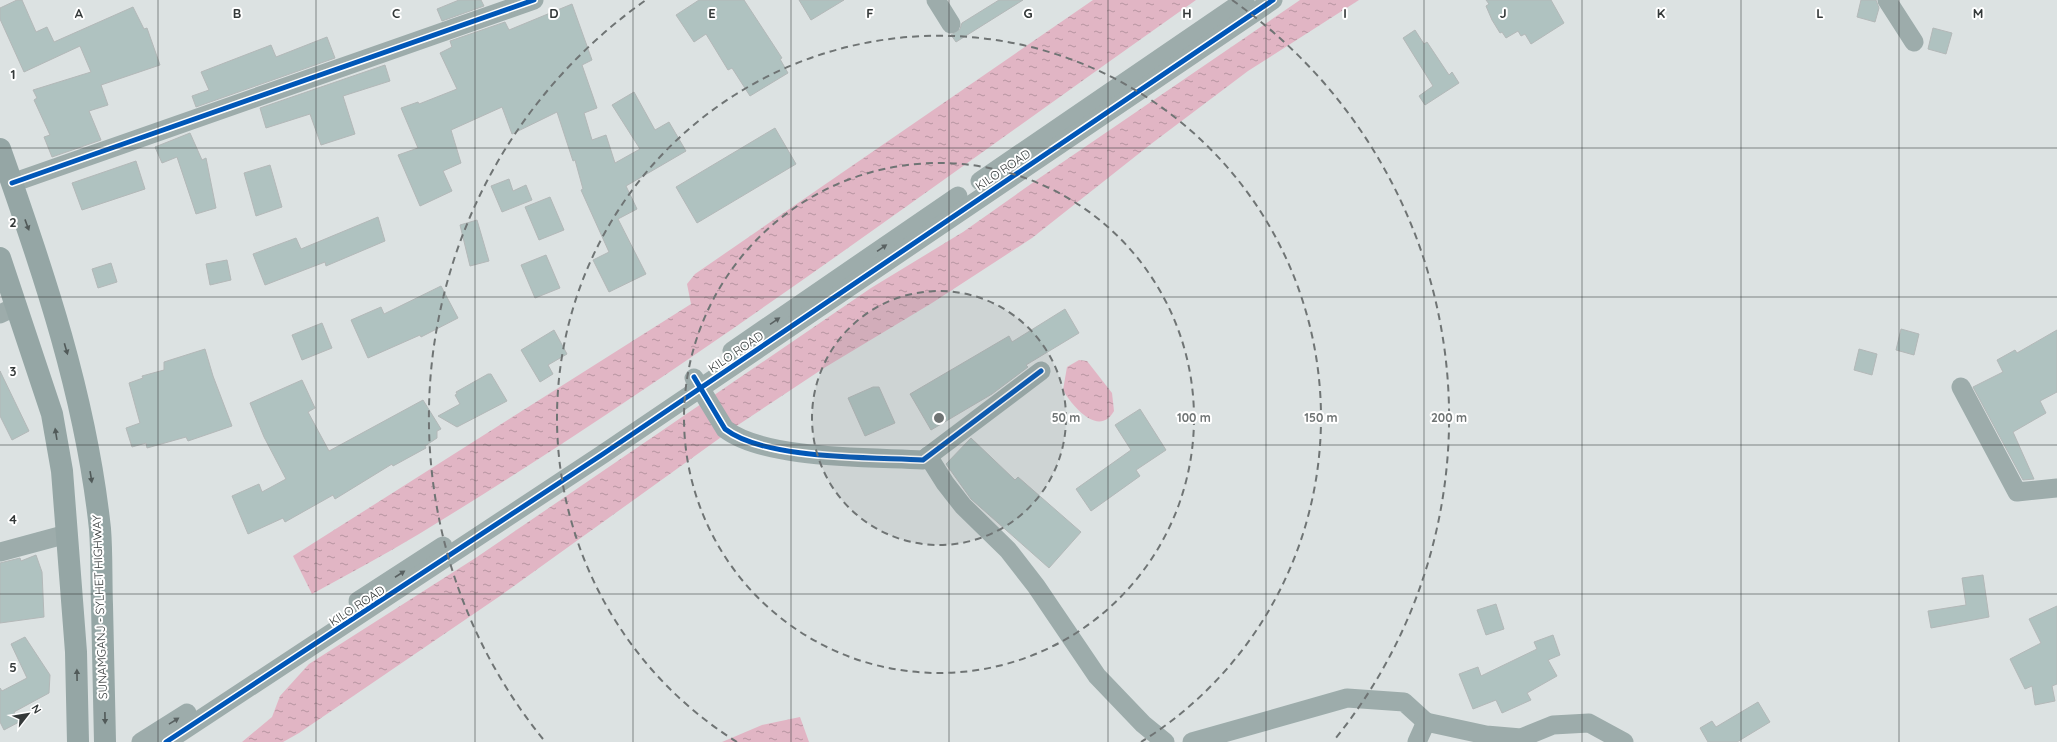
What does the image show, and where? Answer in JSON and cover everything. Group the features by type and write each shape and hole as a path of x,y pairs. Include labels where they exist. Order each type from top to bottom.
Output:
{"main road":[{"name":"SUNAMGANJ - SYLHET HIGHWAY","path":"0,149 54,309 70,365 84,429 100,529 105,742"},
{"path":"0,258 8,310 52,414 62,471 76,652 78,742"}],"street":[{"path":"12,183 534,0"},
{"path":"936,0 951,24"},
{"name":"KILO ROAD","path":"166,742 435,566 1245,0"},
{"name":"KILO ROAD","path":"141,742 250,673 584,452 697,382 1273,0"},
{"path":"1887,0 1914,42"},
{"path":"697,382 725,429 732,434 759,444 802,453 923,460 1041,371"},
{"path":"1961,387 2017,492 2057,488"},
{"path":"928,456 944,483 963,506 1008,550 1036,586 1097,676 1143,724 1165,742"},
{"path":"0,552 67,534"},
{"path":"1192,742 1347,698 1404,702 1426,722 1486,735 1521,738 1553,725 1589,723 1624,742"},
{"path":"1417,742 1426,722"}],"water":[{"path":"1093,0 1196,0 812,273 618,407 419,534 312,594 293,556 691,304 687,284 695,274"},
{"path":"1300,0 1359,0 1248,71 1151,144 1032,238 932,303 824,368 738,425 500,596 299,733 283,742 242,742 272,717 280,696 309,664 477,557 871,288 963,232"},
{"path":"1079,360 1087,361 1112,393 1114,411 1108,419 1101,421 1086,417 1067,397 1063,390 1067,367"},
{"path":"800,717 809,742 722,742 762,725"}],"building":[{"path":"17,0 22,0 36,32 47,27 54,42 133,7 144,29 147,28 160,65 101,85 108,105 89,111 101,140 52,157 44,137 50,135 34,100 37,98 33,90 91,72 80,46 24,72 0,19 0,8"},
{"path":"459,0 481,0 484,6 442,21 437,9"},
{"path":"699,0 744,0 782,58 780,59 788,73 750,96 732,68 728,70 706,34 694,42 676,15"},
{"path":"799,0 844,0 811,20"},
{"path":"999,0 1023,0 956,42 951,35 960,29 962,23"},
{"path":"1486,0 1551,0 1564,23 1531,44 1525,34 1521,36 1518,31 1506,38 1502,32 1500,33 1492,20 1486,6 1489,4"},
{"path":"1861,0 1876,0 1879,8 1875,22 1857,17"},
{"path":"572,4 592,60 582,65 597,108 584,113 592,140 606,135 615,163 640,149 612,105 634,92 655,130 669,122 686,151 626,186 637,209 618,219 646,274 609,292 593,260 609,252 581,190 583,189 575,160 573,161 557,112 512,134 502,107 451,130 461,163 443,171 452,191 420,206 398,155 418,148 401,108 418,102 419,104 457,89 440,53 452,47 450,41 505,22 509,30"},
{"path":"1933,28 1952,33 1946,54 1928,49"},
{"path":"1415,30 1424,44 1427,42 1449,75 1452,72 1459,83 1425,105 1419,96 1433,86 1403,38"},
{"path":"327,37 335,58 196,107 192,96 209,90 201,72 271,45 276,57"},
{"path":"385,65 390,81 343,96 355,134 321,145 310,114 266,128 260,108"},
{"path":"775,128 796,164 697,223 676,187"},
{"path":"190,133 202,160 206,158 216,208 196,214 177,157 162,163 155,147"},
{"path":"136,161 145,189 82,210 72,183"},
{"path":"270,165 282,207 256,216 244,173"},
{"path":"509,179 513,191 526,185 532,200 502,212 491,186"},
{"path":"550,197 564,230 539,240 525,207"},
{"path":"378,217 385,241 326,266 325,262 265,285 253,254 296,238 301,249"},
{"path":"477,220 489,261 470,266 460,225"},
{"path":"546,255 560,288 535,298 521,265"},
{"path":"227,260 231,280 210,285 206,264"},
{"path":"111,263 117,282 98,288 92,269"},
{"path":"441,286 458,318 421,337 420,335 368,358 351,320 381,307 384,314"},
{"path":"1065,309 1079,333 1026,365 1028,367 992,394 931,430 910,394 1009,336 1012,342"},
{"path":"322,323 332,348 302,360 292,335"},
{"path":"1901,329 1919,334 1914,355 1896,350"},
{"path":"554,330 567,354 548,365 553,374 540,382 521,350"},
{"path":"2057,330 2057,392 2040,401 2046,413 2013,432 2034,479 2023,480 1973,387 2003,372 1997,360 2015,350 2017,353"},
{"path":"205,349 213,376 232,426 188,441 186,437 147,448 146,443 132,447 126,428 140,423 129,383 143,378 142,376 164,370 164,362"},
{"path":"1859,349 1877,354 1872,375 1854,370"},
{"path":"0,371 29,431 12,440 0,416"},
{"path":"488,374 491,374 507,401 457,427 438,416 460,404 455,395 457,394 456,392"},
{"path":"302,380 315,408 308,412 329,451 423,400 441,429 437,431 437,438 425,446 426,448 393,466 392,464 335,499 333,495 285,522 283,518 248,534 232,496 259,484 262,492 286,479 264,437 250,403"},
{"path":"873,387 879,387 895,423 865,436 848,398"},
{"path":"1140,409 1166,450 1136,470 1140,476 1091,511 1076,489 1131,450 1115,425"},
{"path":"971,438 1015,480 1018,477 1081,532 1049,568 971,499 946,464"},
{"path":"36,555 42,572 44,617 0,623 0,563 20,558 21,561"},
{"path":"1983,575 1989,617 1931,628 1928,611 1966,605 1962,578"},
{"path":"1496,604 1504,629 1486,635 1477,610"},
{"path":"2057,606 2057,684 2052,686 2055,701 2035,705 2032,686 2025,689 2010,659 2041,643 2029,619"},
{"path":"1553,635 1560,655 1548,660 1557,676 1527,693 1531,700 1502,713 1496,700 1473,709 1459,674 1478,667 1481,676 1537,649 1534,642"},
{"path":"25,637 50,675 49,693 14,712 19,722 4,730 0,722 0,688 2,691 27,678 11,644"},
{"path":"1758,702 1770,722 1737,742 1708,742 1700,728 1712,721 1716,727"}],"cycle path":[{"path":"12,183 534,0"},
{"path":"166,742 603,454 1273,0"},
{"path":"694,377 725,429 743,439 792,452 848,457 923,460 1041,371"}]}
